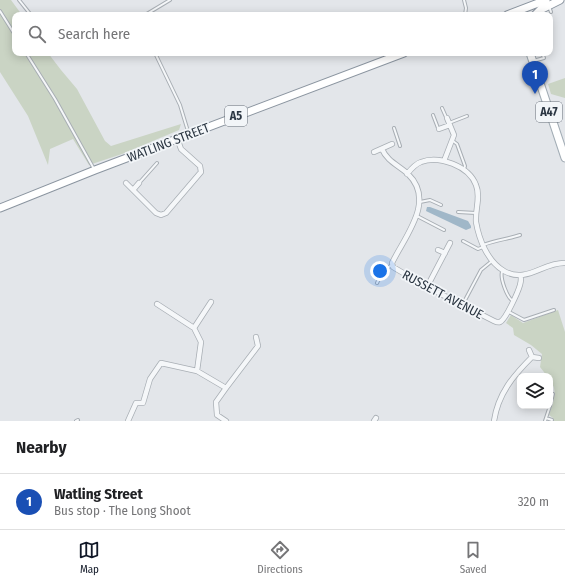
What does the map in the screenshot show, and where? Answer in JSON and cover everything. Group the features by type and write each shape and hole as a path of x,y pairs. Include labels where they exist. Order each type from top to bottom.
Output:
{"main road":[{"path":"538,12 560,0"},
{"path":"523,12 548,6"},
{"name":"WATLING STREET","path":"0,208 177,138 396,56"},
{"name":"A47","path":"531,56 565,158"}],"street":[{"path":"439,129 449,122 454,135 453,141 444,161"},
{"path":"126,183 156,213 162,215 166,213 201,172 200,166 184,152 177,138"},
{"path":"374,152 392,144"},
{"name":"RUSSETT AVENUE","path":"382,149 386,157 407,174 416,185 420,202 417,216 394,260 393,266 427,287 498,322 502,321 508,312"},
{"path":"407,174 417,164 430,160 444,161 464,170 471,177 477,188 478,230 484,245 492,261 509,274 521,276 535,272 544,267 565,263"},
{"path":"133,190 139,183"},
{"path":"427,287 450,243"},
{"path":"438,250 445,253"},
{"path":"508,312 520,285 521,276"},
{"path":"194,328 210,302"},
{"path":"157,304 194,328 201,342 197,371"},
{"path":"226,421 217,415 216,402 258,346 256,337"},
{"path":"529,350 532,357"},
{"path":"532,357 539,358"},
{"path":"494,421 495,409 504,390 517,372 532,357"},
{"path":"128,421 136,403 143,403 150,379 161,363 197,371 226,388"}],"lane":[{"path":"19,0 28,12"},
{"path":"150,12 170,0"},
{"path":"464,0 465,12"},
{"path":"0,11 12,30"},
{"path":"28,56 55,99 95,170"},
{"path":"156,56 180,105 187,128"},
{"path":"532,61 544,58 543,56"},
{"path":"442,108 449,122 467,116"},
{"path":"433,115 439,129"},
{"path":"394,128 400,146"},
{"path":"453,141 457,144 465,166 464,170"},
{"path":"392,144 398,142"},
{"path":"139,183 157,162"},
{"path":"420,202 430,200 441,205"},
{"path":"458,212 477,213"},
{"path":"417,216 444,230"},
{"path":"463,241 478,249 495,240 506,240 520,235"},
{"path":"462,305 481,270 492,261"},
{"path":"377,283 384,270 393,266"},
{"path":"503,270 501,275 510,299 513,301"},
{"path":"508,312 524,320 554,310"},
{"path":"549,409 546,420 552,420"}],"green space":[{"path":"0,0 11,0 20,12 12,12 12,56 50,56 77,89 105,141 111,146 181,124 179,130 122,154 89,165 73,139 50,149 48,165 28,116 0,72"},
{"path":"565,78 565,98 551,94 548,84"},
{"path":"558,310 565,332 565,421 553,421 553,418 549,415 551,409 553,409 553,373 545,373 540,367 542,354 531,345 514,335 513,328 506,323 511,315 523,323"}],"water":[{"path":"427,207 468,221 471,228 466,230 428,212 426,211"}],"place":[{"name":"Watling Street","path":"535,94"}]}
